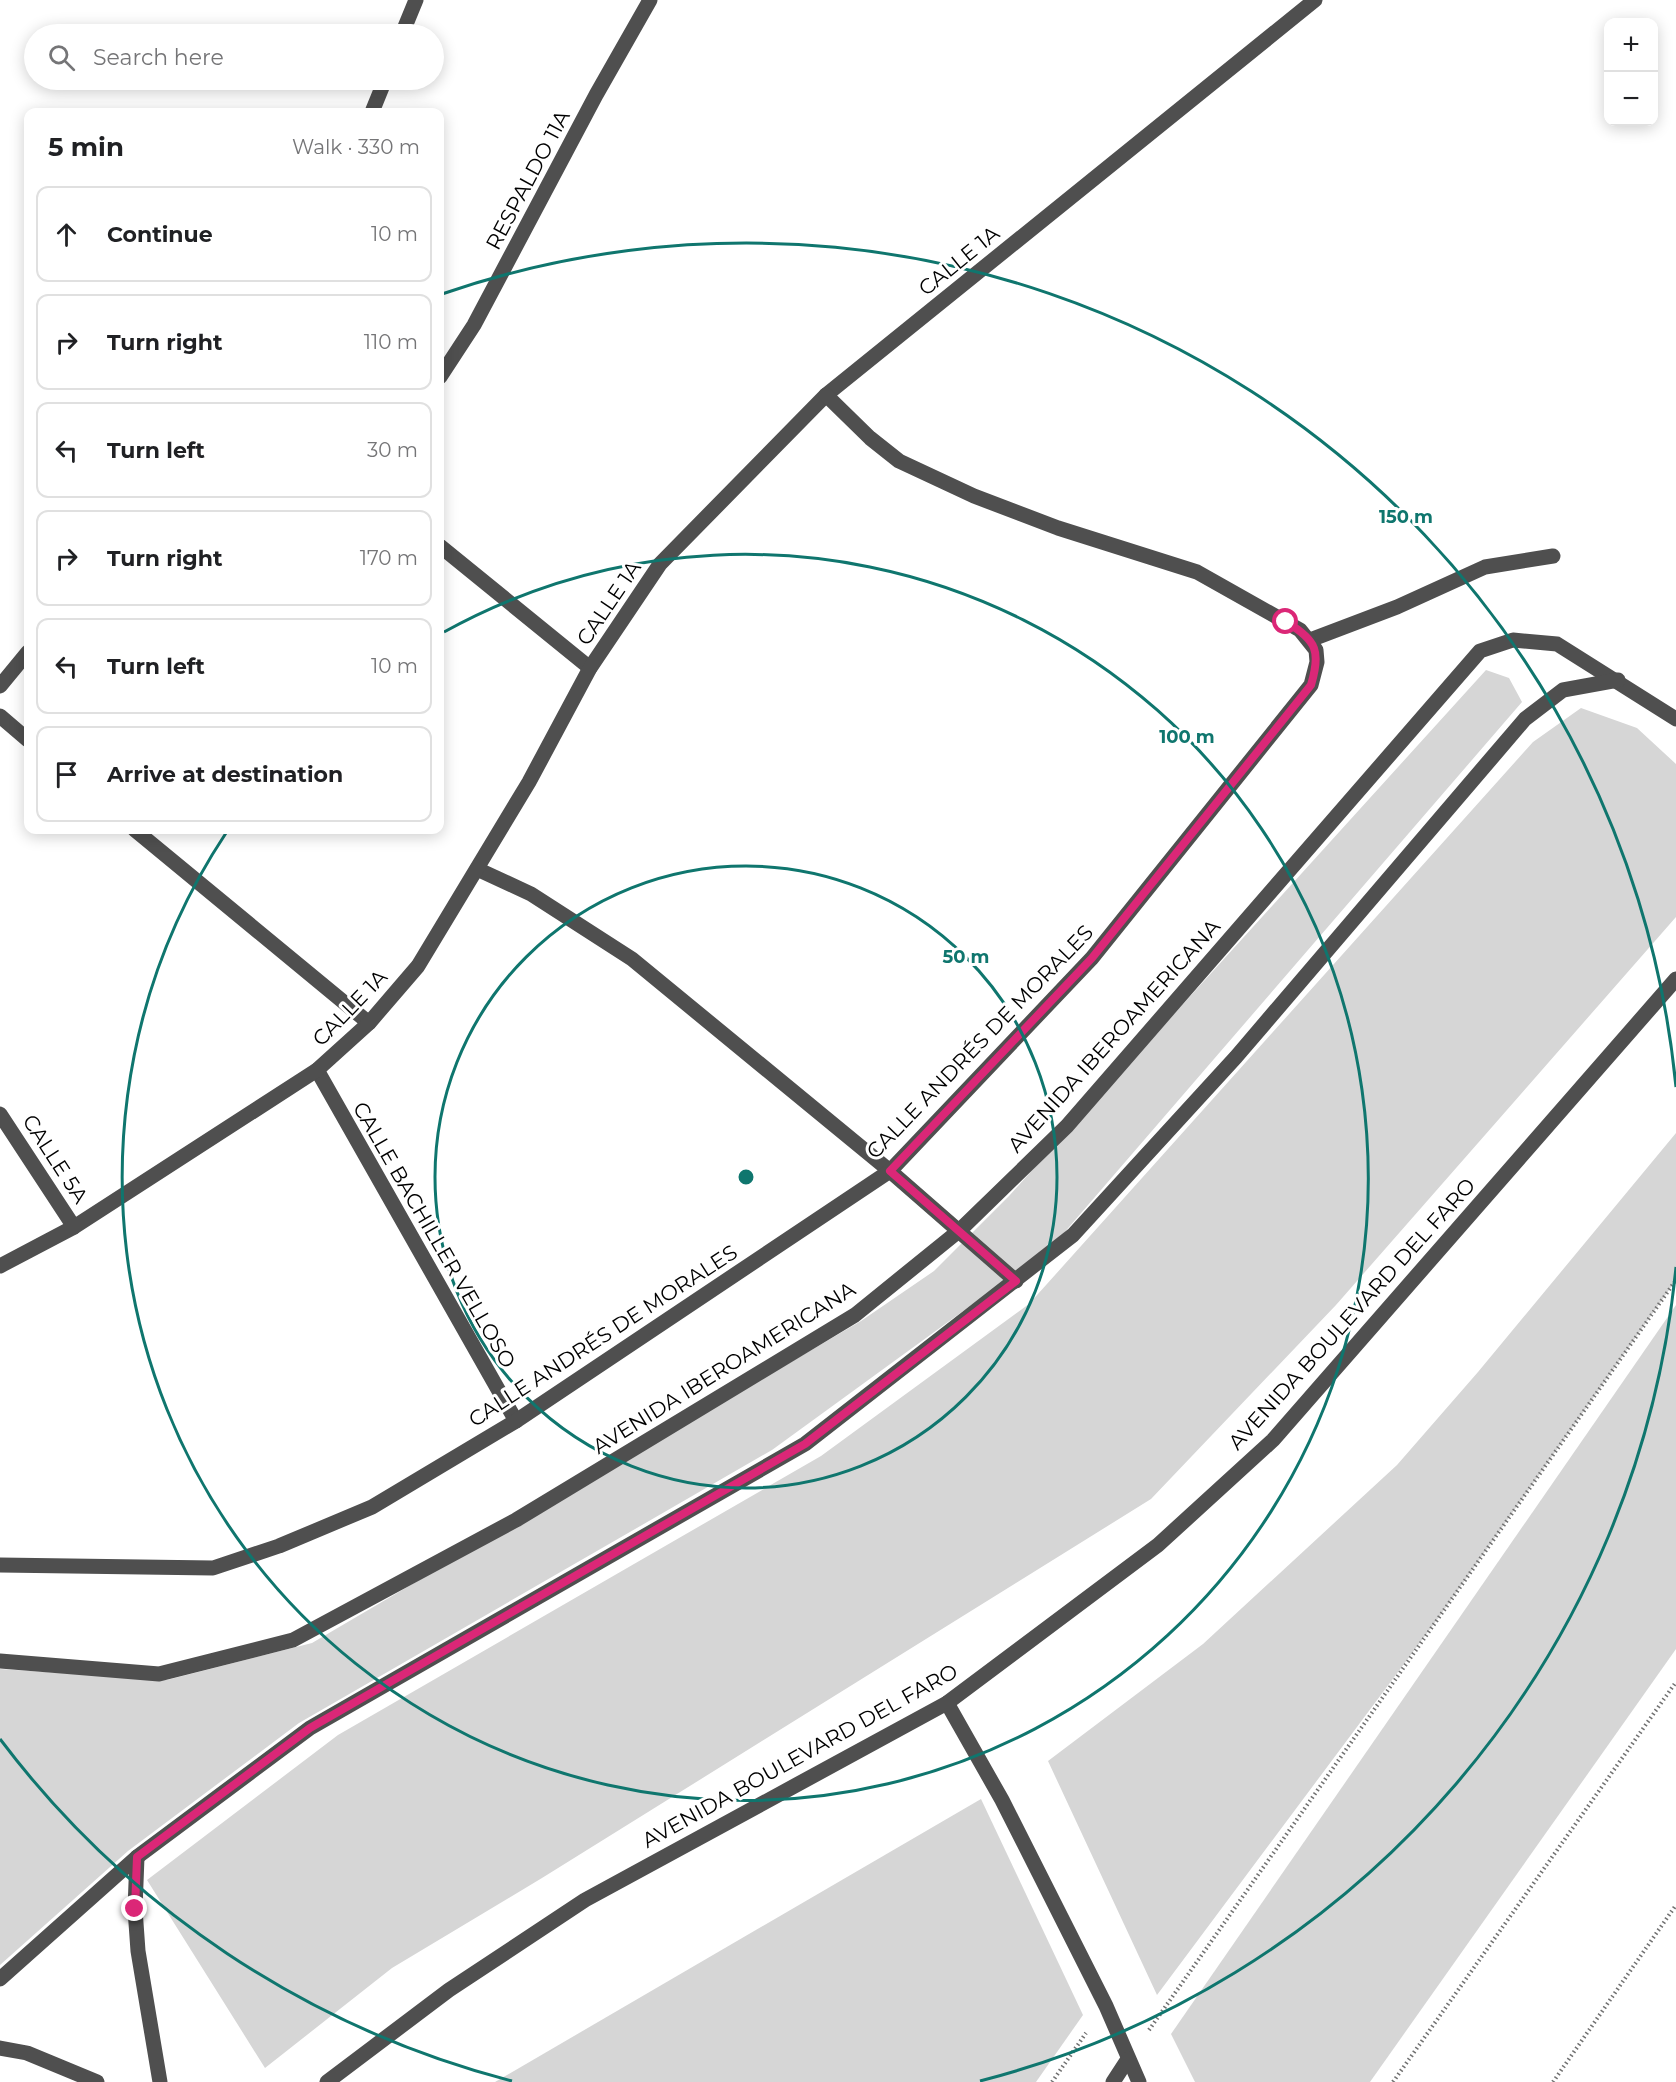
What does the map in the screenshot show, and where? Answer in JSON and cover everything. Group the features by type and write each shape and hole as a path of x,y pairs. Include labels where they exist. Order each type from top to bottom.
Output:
{"street":[{"path":"406,24 416,0"},
{"name":"RESPALDO 11A","path":"444,371 474,325 650,0"},
{"name":"CALLE 1A","path":"0,1266 74,1227 317,1070 369,1023 418,966 529,782 590,668 660,564 826,395 1315,0"},
{"path":"374,108 380,90"},
{"path":"826,395 870,438 900,461 974,496 1058,528 1197,573 1300,630 1310,640 1396,607 1485,567 1553,556"},
{"path":"444,549 590,668"},
{"name":"CALLE ANDRÉS DE MORALES","path":"0,1565 213,1568 279,1546 372,1507 516,1421 890,1171 1092,958 1311,685 1317,662 1316,650 1310,640"},
{"name":"AVENIDA IBEROAMERICANA","path":"0,1660 159,1674 293,1640 516,1520 855,1315 960,1230 1067,1125 1480,651 1513,640 1557,644 1618,680 1676,719"},
{"path":"0,686 24,657"},
{"path":"0,1979 137,1857 310,1728 805,1444 1016,1281 1073,1235 1236,1057 1525,719 1563,690 1618,680"},
{"path":"0,716 24,737"},
{"path":"140,834 369,1023"},
{"path":"477,869 531,894 632,959 890,1171 1016,1281"},
{"name":"AVENIDA BOULEVARD DEL FARO","path":"327,2082 449,1990 585,1900 947,1703 1158,1545 1273,1440 1676,979"},
{"name":"CALLE BACHILLER VELLOSO","path":"317,1070 516,1421"},
{"name":"CALLE 5A","path":"0,1114 74,1227"},
{"path":"947,1703 1002,1800 1106,2006 1139,2082"},
{"path":"137,1857 135,1909 138,1951 160,2082"},
{"path":"0,2048 27,2053 98,2082"},
{"path":"1113,2082 1128,2059"}],"path":[{"path":"1128,2059 1676,1280"},
{"path":"1393,2082 1676,1682"},
{"path":"1553,2082 1676,1905"},
{"path":"1052,2082 1106,2006"}],"shaded area":[{"path":"1486,670 1509,678 1522,702 1063,1234 1003,1282 772,1450 299,1723 128,1851 0,1965 0,1669 167,1680 312,1643 861,1321 934,1271 1009,1196"},
{"path":"1581,708 1637,728 1676,764 1676,917 1336,1305 1151,1499 542,1878 392,1968 265,2068 147,1880 338,1735 821,1456 1029,1304 1533,742"},
{"path":"1676,1133 1676,1280 1439,1617 1157,1995 1048,1761 1203,1644 1397,1465 1478,1372"},
{"path":"1676,1305 1676,1649 1370,2082 1195,2082 1171,2034"},
{"path":"981,1799 1083,2015 1036,2082 495,2082"}],"route":[{"path":"135,1909 137,1857 310,1728 805,1444 1016,1281 890,1171 1092,958 1311,685 1317,662 1316,650 1300,630 1286,622"}]}
